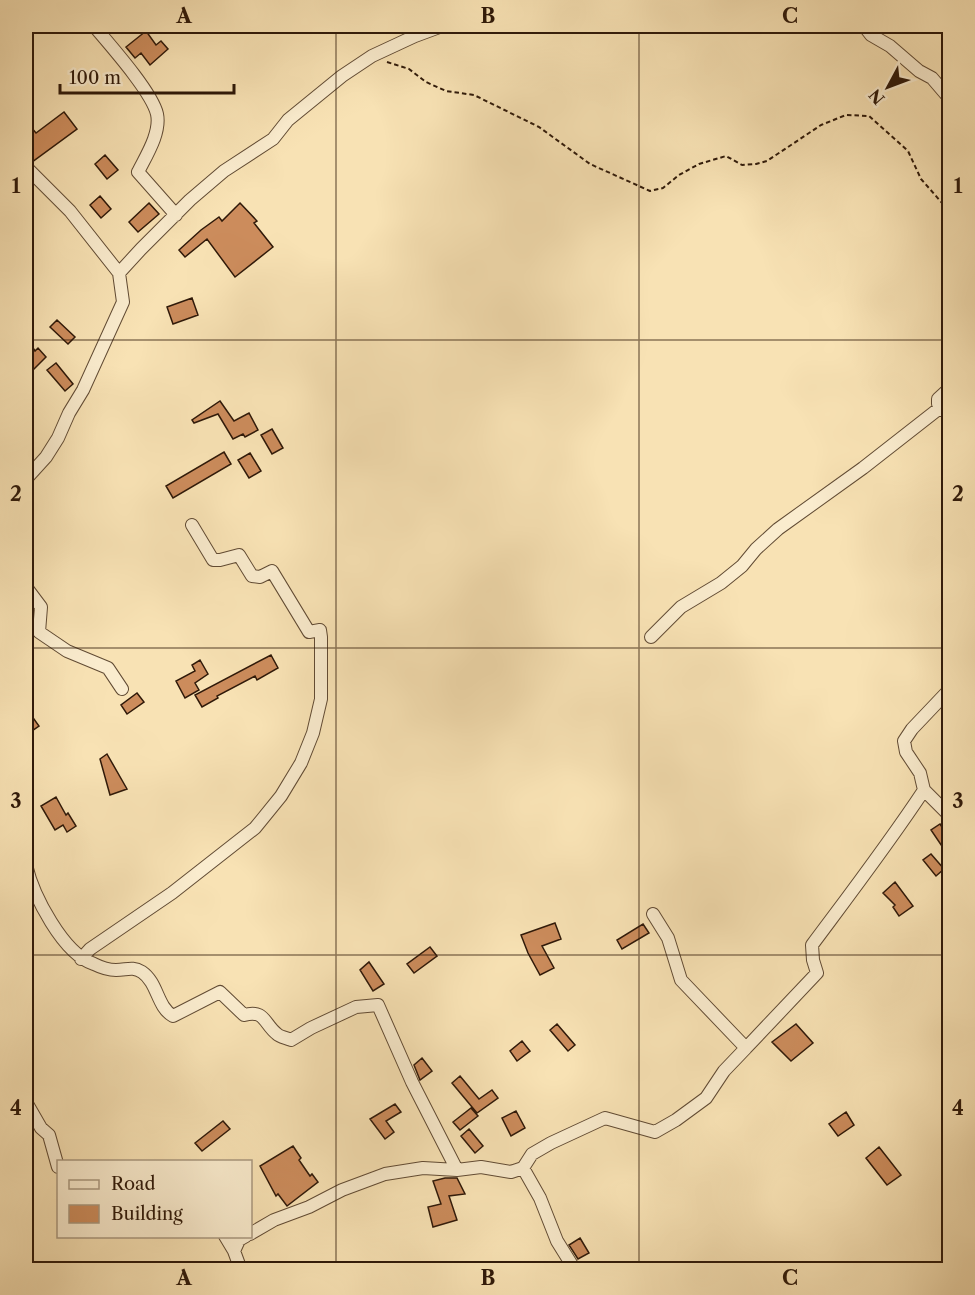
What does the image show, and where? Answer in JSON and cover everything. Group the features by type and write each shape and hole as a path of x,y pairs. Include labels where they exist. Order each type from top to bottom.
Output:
{"street":[{"path":"94,26 150,97 157,116 154,142 138,172 176,215"},
{"path":"119,273 190,200 224,171 273,139 288,120 329,86 372,56 442,26"},
{"path":"864,26 871,35 890,46 919,71 932,78 950,99"},
{"path":"26,167 70,211 119,273 123,302 83,390 58,438 46,457 26,479"},
{"path":"651,637 681,607 721,583 742,566 756,549 778,529 945,412 938,399 950,388"},
{"path":"81,959 90,949 172,893 255,828 280,796 301,763 313,734 321,699 320,630 309,632 272,571 260,577 252,576 239,555 213,560 192,525"},
{"path":"26,587 41,607 39,632 67,651 108,668 122,689"},
{"path":"950,689 912,729 904,741 906,752 920,773 924,790 950,816"},
{"path":"252,1233 274,1220 385,1174 423,1168 457,1170 481,1167 511,1172 523,1168 532,1154 551,1143 605,1118 655,1132 676,1120 706,1098 724,1071 817,973 812,945 906,818 924,790"},
{"path":"26,865 42,909 81,959 115,970 132,967 143,973 151,980 167,1013 174,1016 220,992 244,1015 252,1013 263,1016 277,1035 291,1040 356,1007 378,1005 412,1082 457,1170"},
{"path":"653,914 668,938 681,980 746,1048"},
{"path":"26,1102 41,1128 49,1135 57,1163"},
{"path":"523,1168 540,1198 557,1240 575,1269"},
{"path":"226,1238 241,1269"},
{"path":"234,1251 239,1240 242,1238"}],"path":[{"path":"372,56 409,69 426,82 446,91 474,95 539,127 590,164 650,191 663,188 679,175 710,159 726,156 742,165 756,164 767,161 821,125 846,115 869,116 908,151 921,179 950,212"}],"building":[{"path":"146,31 156,45 161,41 168,49 150,65 141,53 135,58 126,47"},
{"path":"64,112 77,129 32,162 26,159 26,121 36,133"},
{"path":"105,155 118,170 107,179 95,164"},
{"path":"100,196 111,209 101,218 90,205"},
{"path":"149,203 159,214 138,232 129,222"},
{"path":"240,203 257,221 254,223 273,247 235,277 207,239 185,257 179,250 219,217 222,221"},
{"path":"192,298 198,315 173,324 167,307"},
{"path":"57,320 75,337 68,344 50,327"},
{"path":"26,337 35,351 38,348 46,357 26,377"},
{"path":"56,363 73,384 65,391 47,370"},
{"path":"220,401 234,421 249,413 258,430 245,437 243,434 233,439 218,414 194,423 192,420"},
{"path":"272,429 283,448 272,454 261,435"},
{"path":"224,452 231,464 173,498 166,486"},
{"path":"250,453 261,471 249,478 238,460"},
{"path":"271,655 278,668 257,680 255,676 217,696 218,698 202,707 195,695"},
{"path":"200,660 208,674 195,683 199,690 185,698 176,681 195,671 192,665"},
{"path":"137,693 144,702 127,714 121,705"},
{"path":"26,708 39,726 26,735"},
{"path":"107,754 127,789 110,795 100,759"},
{"path":"56,797 66,815 68,813 76,826 67,832 63,825 55,830 41,806"},
{"path":"940,824 950,839 950,858 931,830"},
{"path":"931,854 944,869 936,876 923,860"},
{"path":"895,882 913,906 899,916 893,907 895,905 883,893"},
{"path":"555,923 561,939 542,946 554,968 540,975 521,935"},
{"path":"643,924 649,933 622,949 617,940"},
{"path":"430,947 437,956 414,973 407,964"},
{"path":"369,962 384,984 373,991 360,970"},
{"path":"557,1024 575,1045 568,1051 550,1030"},
{"path":"796,1024 813,1043 791,1061 772,1042"},
{"path":"522,1041 530,1051 517,1061 510,1051"},
{"path":"422,1058 432,1071 420,1080 414,1065"},
{"path":"460,1076 479,1099 492,1090 498,1098 477,1113 452,1083"},
{"path":"395,1104 401,1112 386,1121 394,1132 385,1139 370,1119"},
{"path":"471,1108 478,1116 460,1130 453,1122"},
{"path":"516,1111 525,1128 511,1136 502,1118"},
{"path":"846,1112 854,1125 838,1136 829,1124"},
{"path":"223,1121 230,1129 202,1151 195,1143"},
{"path":"469,1129 483,1146 475,1153 461,1136"},
{"path":"293,1146 310,1176 312,1174 318,1182 287,1206 278,1194 276,1196 260,1166"},
{"path":"879,1147 901,1175 887,1185 866,1158"},
{"path":"457,1178 465,1194 449,1196 457,1220 433,1227 428,1207 441,1204 433,1181"},
{"path":"580,1238 589,1253 578,1259 569,1245"}]}
